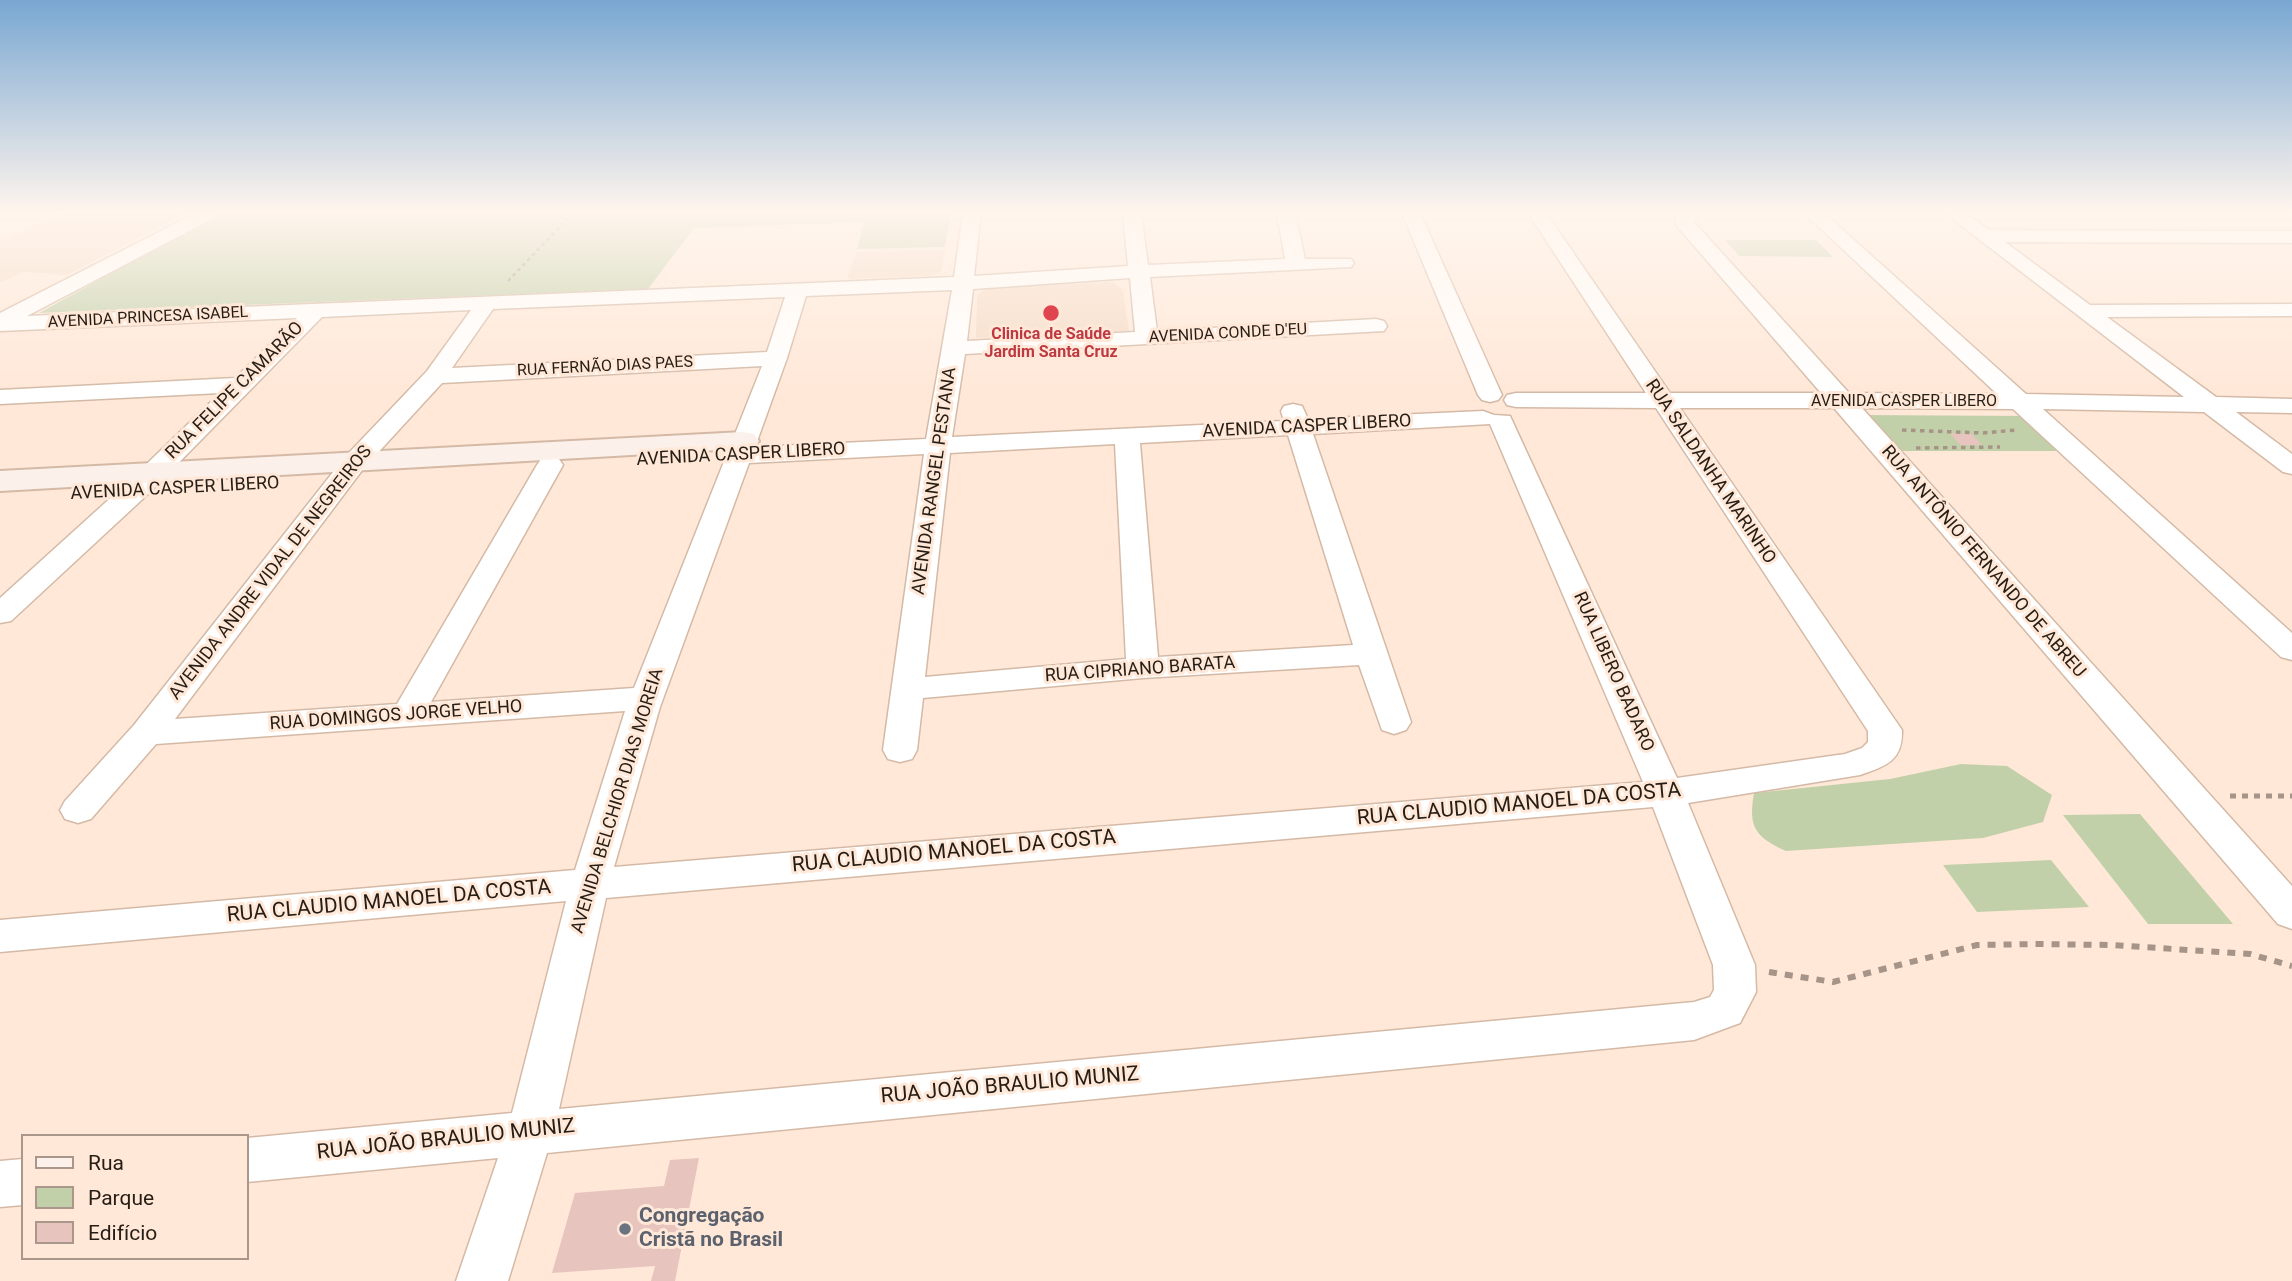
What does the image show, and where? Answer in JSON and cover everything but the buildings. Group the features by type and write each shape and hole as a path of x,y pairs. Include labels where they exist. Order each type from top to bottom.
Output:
{"street":[{"path":"0,323 95,273"},
{"name":"AVENIDA RANGEL PESTANA","path":"900,750 939,438 955,348 964,273"},
{"name":"AVENIDA PRINCESA ISABEL","path":"0,323 963,284 1115,273"},
{"path":"1139,273 1147,337"},
{"name":"RUA LIBERO BADARO","path":"1437,273 1666,793 1734,965"},
{"name":"RUA SALDANHA MARINHO","path":"1577,273 1885,730"},
{"name":"RUA ANTÔNIO FERNANDO DE ABREU","path":"1729,273 2292,913"},
{"path":"1880,273 1937,323 2025,415 2292,650"},
{"path":"2034,273 2292,466"},
{"name":"AVENIDA BELCHIOR DIAS MOREIA","path":"482,1281 530,1132 590,884 646,698 776,358 797,291"},
{"name":"AVENIDA ANDRE VIDAL DE NEGREIROS","path":"78,810 146,733 347,473 435,376 488,302"},
{"name":"RUA FELIPE CAMARÃO","path":"0,614 145,480 317,310"},
{"path":"2085,311 2292,310"},
{"name":"AVENIDA CONDE D'EU","path":"955,348 1376,326"},
{"name":"RUA FERNÃO DIAS PAES","path":"435,376 776,358"},
{"path":"0,397 242,385"},
{"name":"AVENIDA CASPER LIBERO","path":"347,473 741,448 1497,409 1667,407 2025,415 2221,412 2292,406"},
{"name":"AVENIDA CASPER LIBERO","path":"2221,412 2292,418"},
{"path":"1296,419 1394,722"},
{"name":"AVENIDA CASPER LIBERO","path":"939,438 1127,435 1296,419"},
{"path":"1127,435 1143,668"},
{"name":"AVENIDA CASPER LIBERO","path":"0,481 145,480 550,465 741,448"},
{"path":"407,715 550,465"},
{"name":"AVENIDA CASPER LIBERO","path":"0,499 145,480"},
{"name":"RUA CIPRIANO BARATA","path":"908,689 1143,668 1373,654"},
{"name":"RUA DOMINGOS JORGE VELHO","path":"146,733 646,698"},
{"name":"RUA CLAUDIO MANOEL DA COSTA","path":"0,936 1666,793 1848,766 1874,757 1885,745 1885,730"},
{"name":"RUA JOÃO BRAULIO MUNIZ","path":"248,1160 1694,1021 1725,1010 1735,992 1734,965"},
{"path":"0,1184 21,1182"}],"path":[{"path":"488,302 516,273"},
{"path":"1852,412 1888,428 1925,432 1983,433 2019,430 2025,415"},
{"path":"1884,448 2000,447"},
{"path":"2189,796 2292,796"},
{"path":"1734,965 1789,977 1833,982 1977,945 2035,944 2112,945 2250,954 2292,966"}],"shaded area":[{"path":"0,273 21,273 0,283"},
{"path":"34,273 71,273 67,275"},
{"path":"849,273 938,273 932,276 847,279"},
{"name":"Clinica de Saúde Jardim Santa Cruz","path":"1113,282 1123,290 1129,331 976,338 977,295 988,288"}],"green space":[{"path":"112,273 660,273 648,289 39,313"},
{"path":"1856,415 2035,416 2075,451 1886,451"},
{"path":"1961,764 2007,766 2052,795 2043,822 1983,838 1786,851 1767,841 1753,823 1754,793 1890,779"},
{"path":"2140,814 2233,924 2148,924 2063,815"},
{"path":"2051,860 2089,907 1977,912 1943,865"}],"place":[{"name":"Clinica de Saúde Jardim Santa Cruz","path":"1051,313"},
{"name":"Congregação Cristã no Brasil","path":"625,1229"}]}
